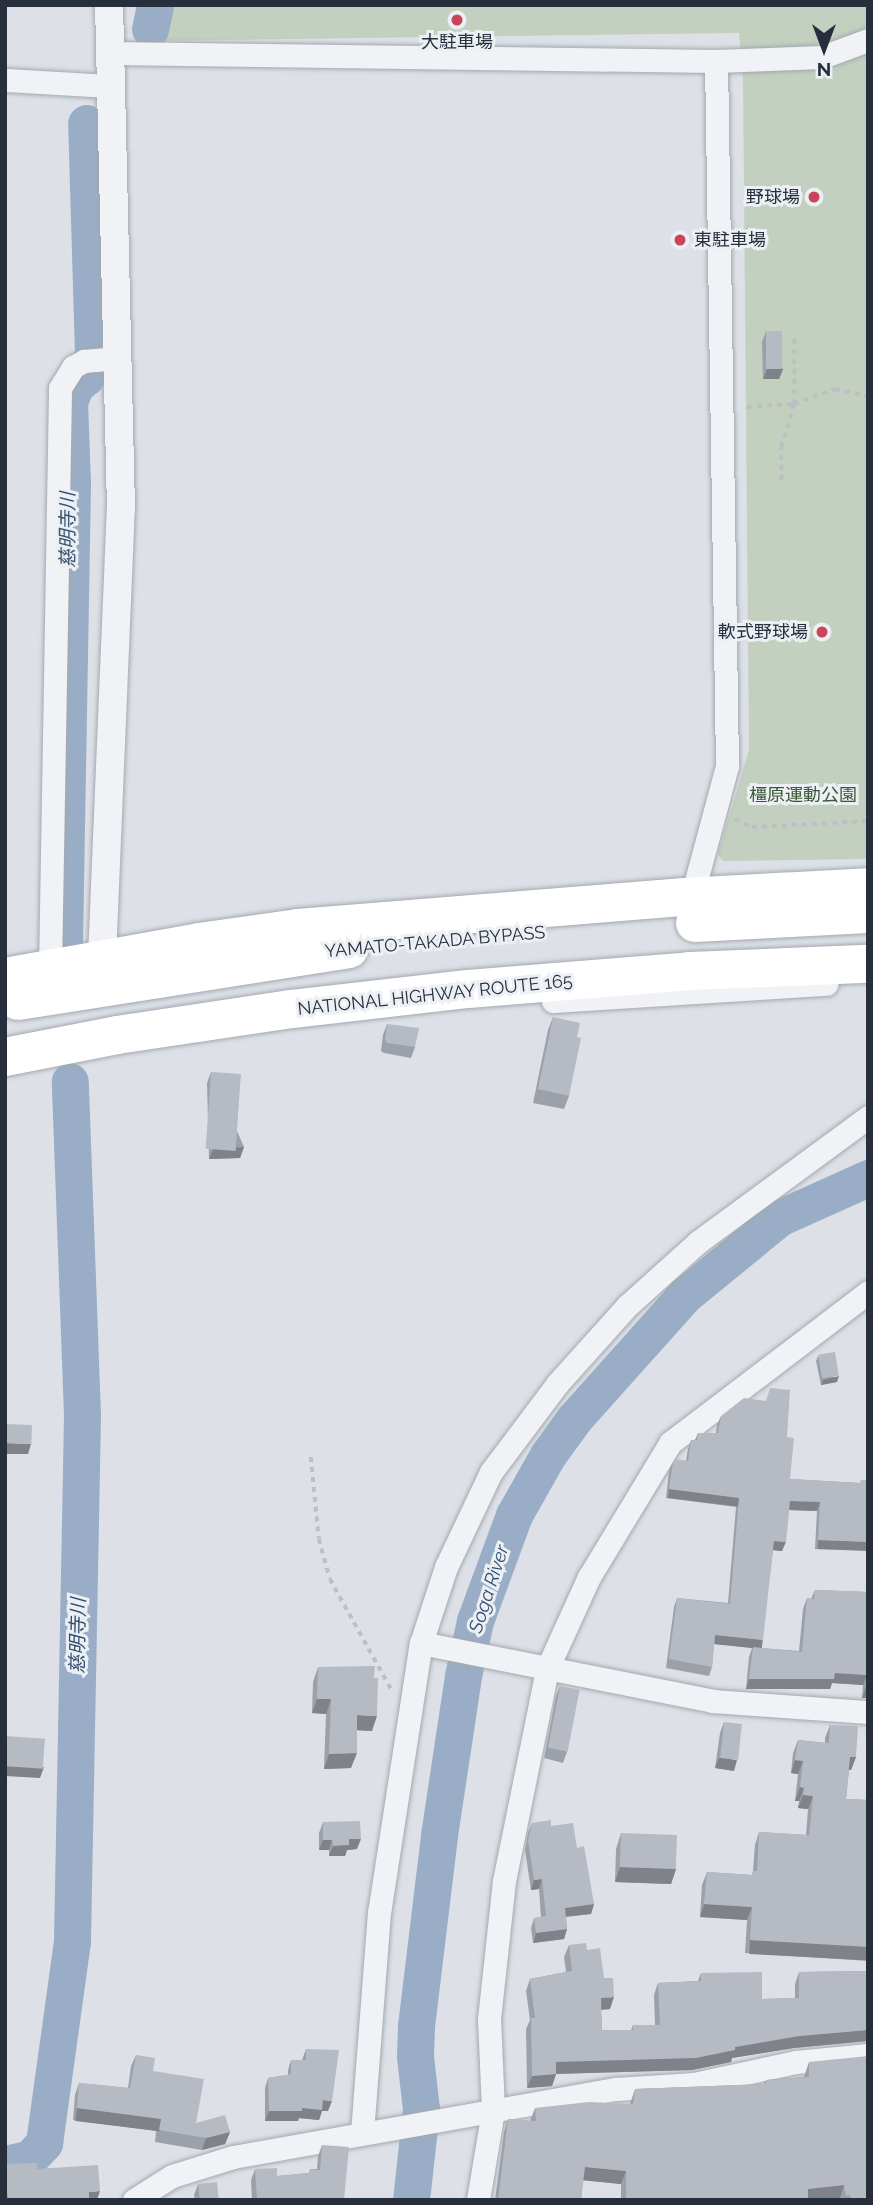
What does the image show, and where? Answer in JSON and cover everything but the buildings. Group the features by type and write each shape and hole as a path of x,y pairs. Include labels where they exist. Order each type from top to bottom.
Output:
{"highway":[{"path":"5,977 102,958 298,928 690,889 868,887"},
{"name":"YAMATO-TAKADA BYPASS","path":"5,1003 330,951 507,935 868,914"},
{"name":"YAMATO-TAKADA BYPASS","path":"5,1027 330,979 520,961 868,940"},
{"name":"NATIONAL HIGHWAY ROUTE 165","path":"5,1057 117,1035 292,1009 468,989 690,971 868,964"}],"street":[{"path":"102,958 120,547 100,359 110,86 109,5"},
{"path":"110,53 716,61 822,57 868,40"},
{"path":"716,61 727,766 690,889 868,873"},
{"path":"5,80 110,86"},
{"path":"50,969 60,397 64,377 73,367 100,359"},
{"path":"292,1009 470,1006 868,982"},
{"path":"362,2133 379,1913 421,1643 446,1567 491,1472 556,1384 627,1306 698,1242 868,1117"},
{"path":"478,2200 493,2110 489,2019 504,1881 538,1665 670,1443 868,1292"},
{"path":"421,1643 713,1701 868,1712"},
{"path":"134,2200 172,2176 233,2157 616,2089 694,2084 796,2062 868,2055"}],"path":[{"path":"781,480 781,447 794,404 794,335"},
{"path":"747,407 794,404 835,389 868,396"},
{"path":"729,817 752,827 868,821"},
{"path":"311,1457 318,1539 330,1579 372,1658 410,1717"}],"green space":[{"name":"橿原運動公園","path":"138,5 868,5 868,859 723,861 718,854 749,750 743,79 739,33 138,41"}],"waterway":[{"name":"慈明寺川","path":"150,29 155,5"},
{"name":"慈明寺川","path":"64,943 72,483 69,402 75,386 86,377 93,354 86,123"},
{"name":"慈明寺川","path":"5,2164 30,2158 44,2143 72,1941 82,1415 70,1081"},
{"name":"Soga River","path":"411,2200 421,2109 415,2056 416,2026 439,1835 463,1676 475,1621 514,1515 548,1455 574,1419 685,1295 779,1218 868,1178"}],"place":[{"name":"大駐車場","path":"457,20"},
{"name":"野球場","path":"814,197"},
{"name":"東駐車場","path":"680,240"},
{"name":"軟式野球場","path":"822,632"}]}
